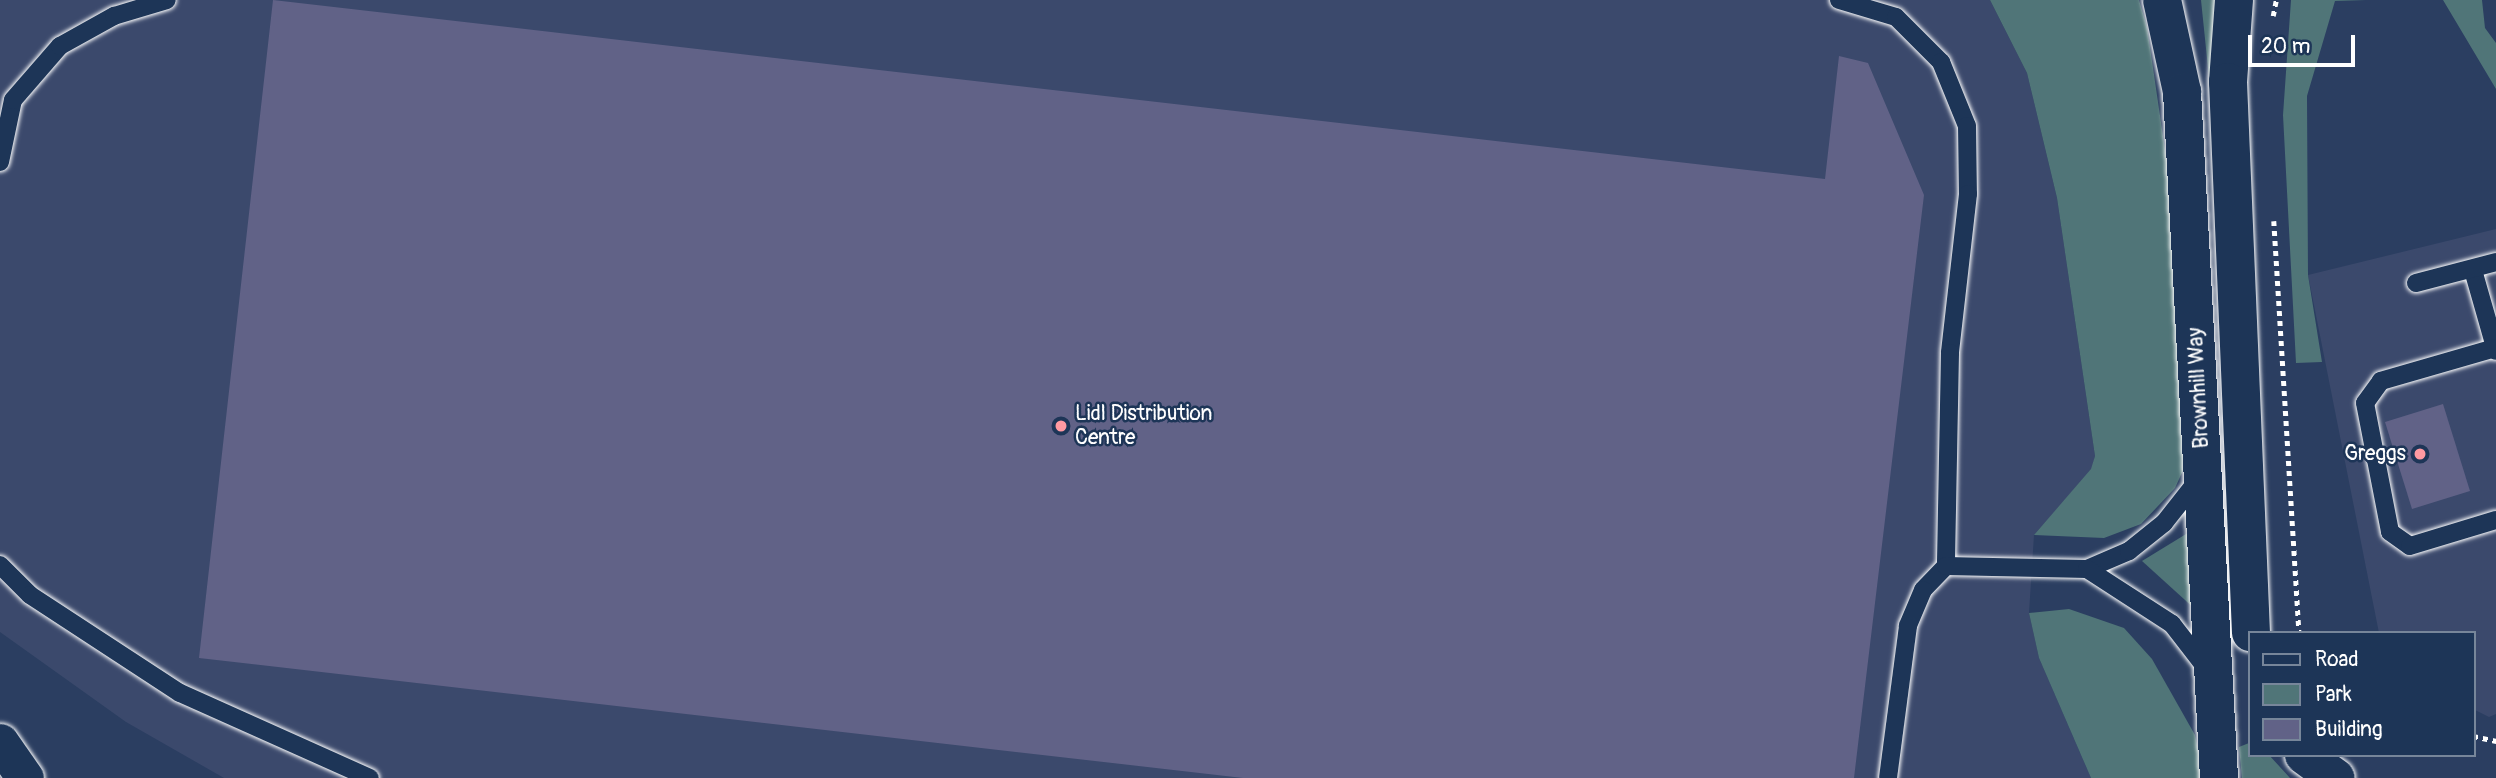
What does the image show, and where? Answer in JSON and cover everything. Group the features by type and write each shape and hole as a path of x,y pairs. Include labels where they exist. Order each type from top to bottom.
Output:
{"street":[{"name":"Brownhill Way","path":"2162,0 2182,92 2219,778"},
{"name":"Brownhill Way","path":"2234,0 2229,138 2251,631"},
{"path":"0,742 25,778"},
{"path":"2307,757 2336,778"}],"lane":[{"path":"0,162 13,100 60,46 114,16 167,0"},
{"path":"1839,0 1896,17 1941,62 1968,126 1968,194 1951,353 1946,566 1923,590 1908,626 1888,778"},
{"path":"2416,283 2496,262"},
{"path":"2473,270 2496,349 2381,381 2365,403 2390,532 2410,546 2496,520"},
{"path":"1946,566 2087,569 2129,551 2164,523 2204,472"},
{"path":"0,565 30,595 180,693 370,778"},
{"path":"2087,569 2172,624 2215,679"}],"path":[{"path":"2272,22 2276,0"},
{"path":"2273,209 2299,631"},
{"path":"2475,736 2496,741"}],"shaded area":[{"name":"Lidl Distribution Centre","path":"0,0 1990,0 2027,73 2057,198 2095,456 2092,469 2034,535 2029,613 2039,658 2091,778 224,778 126,722 0,632"},
{"path":"2496,229 2496,714 2489,717 2475,710 2475,631 2379,631 2308,275"}],"green space":[{"path":"1990,0 2139,0 2147,27 2171,191 2185,466 2175,488 2141,524 2104,538 2034,535 2091,469 2095,456 2057,198 2027,73"},
{"path":"2201,0 2225,0 2211,97"},
{"path":"2291,0 2366,0 2335,1 2307,96 2308,275 2322,362 2296,363 2283,115"},
{"path":"2443,0 2482,0 2485,28 2496,43 2496,89"},
{"path":"2191,531 2196,610 2142,561"},
{"path":"2069,609 2124,628 2152,659 2195,735 2204,778 2091,778 2039,658 2029,613"},
{"path":"2248,743 2248,757 2271,757 2290,778 2242,778 2239,747"}],"building":[{"name":"Lidl Distribution Centre","path":"273,0 1825,179 1839,56 1868,63 1924,195 1854,778 1243,778 199,658"},
{"path":"2443,404 2470,491 2412,509 2385,422"}],"place":[{"name":"Lidl Distribution Centre","path":"1061,426"},
{"name":"Greggs","path":"2420,454"}]}
